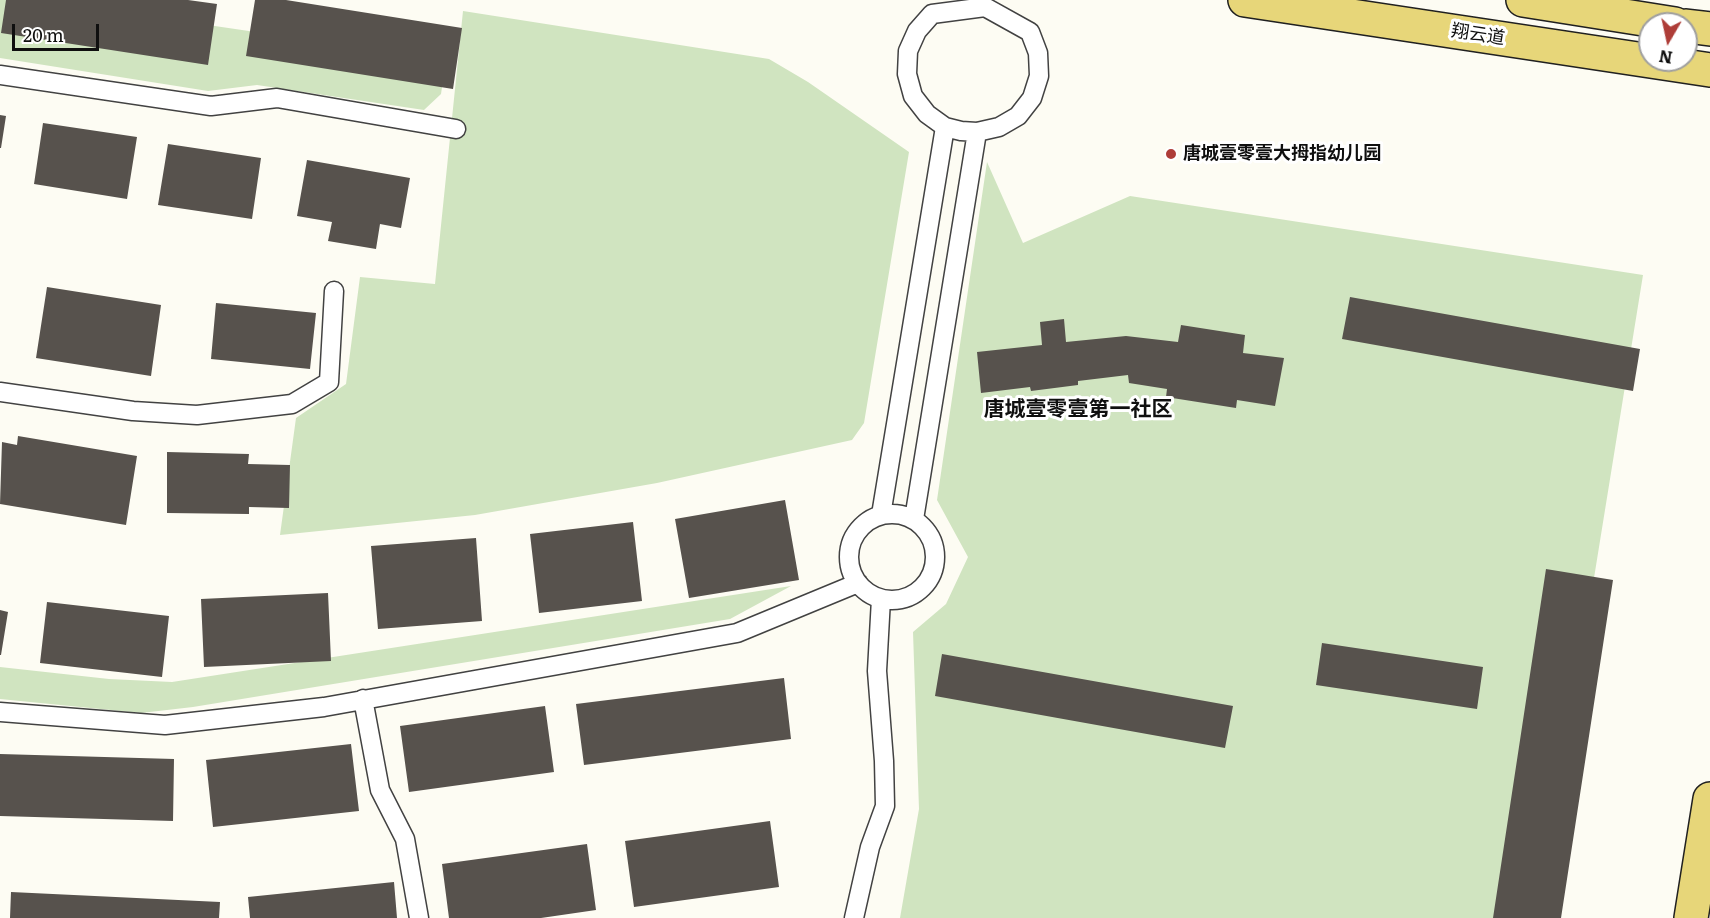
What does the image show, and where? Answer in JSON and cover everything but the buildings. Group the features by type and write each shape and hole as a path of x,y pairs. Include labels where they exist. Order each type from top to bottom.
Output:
{"main road":[{"name":"翔云道","path":"1245,0 1710,70"},
{"path":"1523,0 1638,18"},
{"path":"1691,918 1710,799"}],"lane":[{"path":"985,4 1030,32 1038,53 1039,76 1032,98 1018,116 999,127 976,132 945,127 927,114 913,96 907,74 908,51 917,31 932,14 985,4"},
{"path":"0,75 211,106 277,98 456,129"},
{"path":"881,515 945,127"},
{"path":"914,519 976,132"},
{"path":"0,392 133,411 197,415 292,404 329,382 334,291"},
{"path":"903,514 914,519 925,527 936,551 931,578 922,589 909,597 895,600 881,599 868,593 851,571 849,557 851,543 858,530 868,521 881,515 903,514"},
{"path":"0,712 165,724 324,707 737,633 858,583"},
{"path":"854,918 870,848 885,807 877,670 881,599"},
{"path":"363,699 380,790 405,839 419,918"}],"green space":[{"path":"0,0 38,0 446,60 441,94 424,110 257,85 208,91 0,58"},
{"path":"463,11 769,59 808,82 909,152 864,423 852,440 657,483 475,515 280,535 296,418 346,384 360,277 435,284"},
{"path":"987,162 1023,243 1130,196 1643,275 1539,918 900,918 919,809 913,632 946,604 968,557 937,500"},
{"path":"791,586 730,619 193,707 141,713 0,699 0,667 109,679 172,682"}],"place":[{"name":"唐城壹零壹大拇指幼儿园","path":"1171,154"}],"district":[{"name":"唐城壹零壹第一社区","path":"1078,410"}]}
